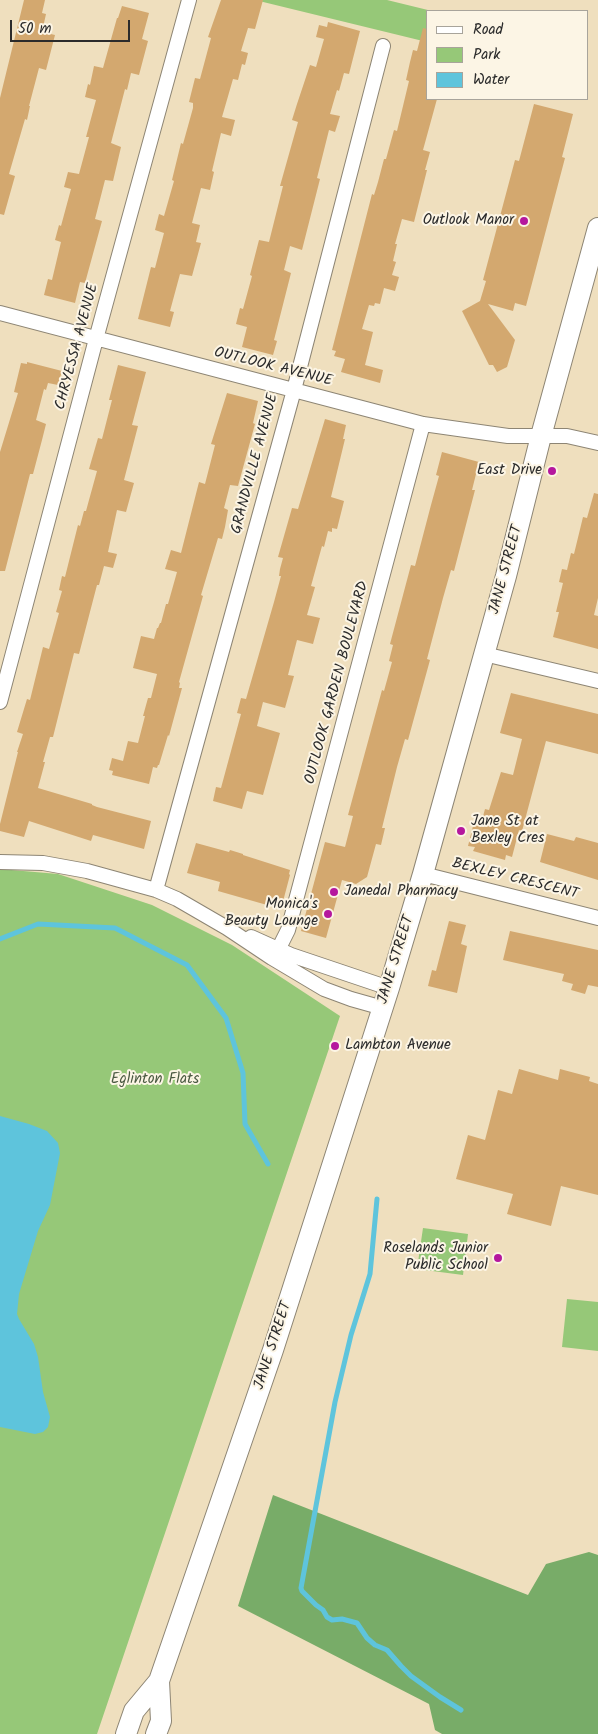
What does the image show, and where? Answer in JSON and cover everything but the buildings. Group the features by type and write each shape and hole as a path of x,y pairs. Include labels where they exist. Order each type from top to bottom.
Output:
{"main road":[{"name":"JANE STREET","path":"156,1734 160,1721 159,1681 273,1350 383,1008 423,874 506,576 541,436 598,228"},
{"name":"JANE STREET","path":"126,1734 134,1711 159,1681"}],"street":[{"name":"CHRYESSA AVENUE","path":"0,702 96,339 189,0"},
{"name":"GRANDVILLE AVENUE","path":"156,890 294,390 383,46"},
{"name":"OUTLOOK AVENUE","path":"0,314 423,424 508,436 541,436"},
{"name":"OUTLOOK GARDEN BOULEVARD","path":"279,948 291,921 423,424"},
{"path":"541,436 567,436 598,444"},
{"path":"484,654 598,681"},
{"path":"0,862 43,863 87,871 156,890 177,899 227,928 324,989 383,1008"},
{"name":"BEXLEY CRESCENT","path":"423,874 598,918"},
{"path":"227,928 279,948 291,955 389,988"}],"green space":[{"path":"255,0 387,0 428,10 426,10 426,42"},
{"name":"Eglinton Flats","path":"0,869 58,874 152,905 232,945 340,1016 97,1734 0,1734"},
{"path":"423,1228 468,1234 463,1275 417,1269"},
{"path":"567,1299 598,1302 598,1351 562,1347"},
{"path":"273,1495 528,1595 546,1564 589,1552 598,1555 598,1734 442,1734 435,1730 429,1704 238,1606"}],"water":[{"path":"0,1116 47,1131 58,1143 60,1153 50,1205 38,1231 19,1294 17,1314 34,1344 50,1417 48,1427 43,1432 35,1434 0,1427"}],"waterway":[{"path":"0,939 38,924 115,928 187,965 226,1018 243,1073 245,1124 268,1164"},
{"path":"377,1199 370,1274 351,1335 335,1402 301,1588 323,1610 327,1617 332,1620 342,1619 357,1623 367,1638 375,1645 387,1650 411,1676 461,1710"}],"place":[{"name":"Outlook Manor","path":"524,221"},
{"name":"East Drive","path":"552,471"},
{"name":"Jane St at Bexley Cres","path":"461,831"},
{"name":"Janedal Pharmacy","path":"334,892"},
{"name":"Monica's Beauty Lounge","path":"328,914"},
{"name":"Lambton Avenue","path":"335,1046"},
{"name":"Roselands Junior Public School","path":"498,1258"}]}
